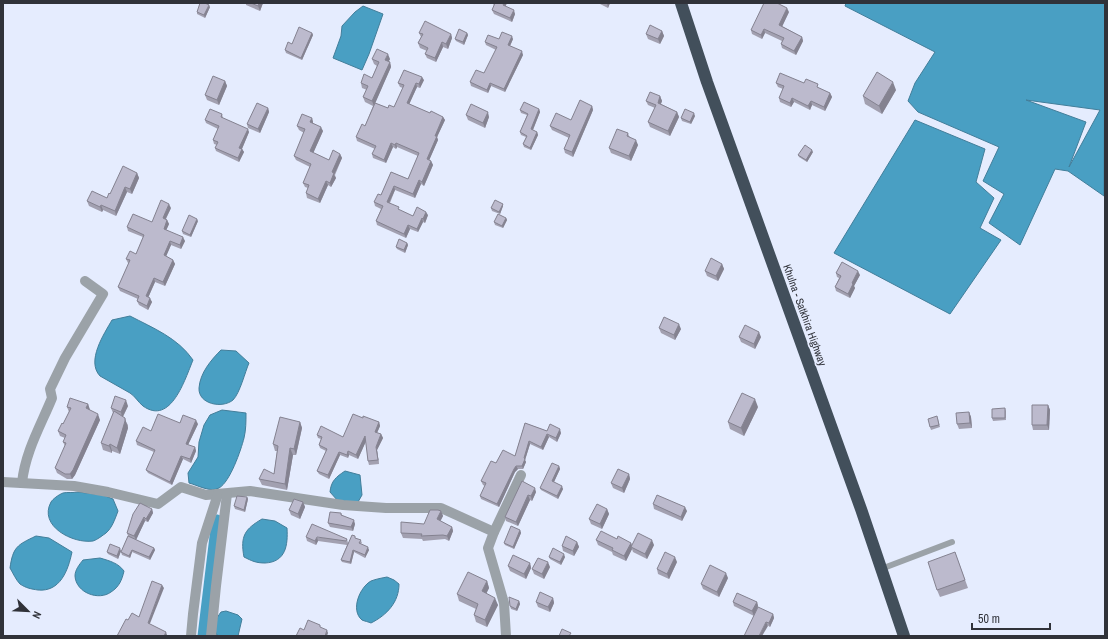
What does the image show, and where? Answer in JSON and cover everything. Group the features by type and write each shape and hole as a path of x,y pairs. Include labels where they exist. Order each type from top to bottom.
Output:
{"highway":[{"name":"Khulna - Satkhira Highway","path":"681,3 707,82 861,509 904,636"}],"street":[{"path":"22,483 24,468 29,451 52,398 50,389 103,294 85,281"},
{"path":"506,636 504,603 488,548 494,532 521,476"},
{"path":"3,482 74,486 108,492 158,504 181,487 206,495 250,491 343,505 386,508 441,508 494,532"},
{"path":"191,636 192,614 202,543 222,494"},
{"path":"211,636 222,494"}],"lane":[{"path":"881,569 952,542"}],"water":[{"path":"846,3 1105,3 1104,196 1068,171 1055,169 1020,245 989,223 1004,194 983,181 999,147 918,112 908,101 915,83 935,52 845,6","holes":["1026,100 1100,110 1069,167 1086,122"]},
{"path":"363,6 383,14 362,70 333,58 341,36 342,26"},
{"path":"915,120 985,149 976,182 994,198 980,228 1001,240 950,314 834,253"},
{"path":"130,316 156,329 173,340 187,352 193,360 176,398 162,410 153,411 143,406 130,393 100,376 96,370 95,363 98,348 112,320"},
{"path":"221,350 236,351 249,363 236,397 228,403 217,404 206,401 202,398 199,388 201,377 210,362"},
{"path":"222,410 246,413 245,435 238,458 231,473 223,485 212,490 189,483 188,473 198,457 199,442 204,425 210,415"},
{"path":"345,471 360,475 362,495 358,502 338,501 330,492 334,480"},
{"path":"78,492 103,495 113,499 118,511 108,531 96,540 76,540 67,536 53,526 49,519 48,511 54,498 63,493"},
{"path":"262,519 275,521 287,528 287,540 284,552 277,560 272,562 259,563 244,557 243,538 251,526"},
{"path":"36,536 49,538 72,552 62,579 52,588 46,590 33,589 20,584 10,568 13,555 17,548 24,542"},
{"path":"100,558 116,564 124,571 120,583 116,588 106,595 100,596 89,594 79,587 76,582 75,574 83,560"},
{"path":"387,577 399,584 397,597 387,612 377,620 371,623 362,620 358,616 357,611 360,593 371,581"},
{"path":"226,611 238,615 242,619 238,636 219,636 216,634 216,620 221,612"}],"building":[{"path":"200,3 209,5 204,15 197,12"},
{"path":"251,3 259,3 258,6"},
{"path":"495,3 504,3 503,5 514,10 510,18 492,10"},
{"path":"764,3 777,3 787,8 779,25 802,37 794,51 781,44 784,38 764,29 761,35 751,30"},
{"path":"425,21 451,34 446,44 442,42 435,58 425,54 428,48 418,43 423,34 419,33"},
{"path":"650,25 662,31 658,39 646,34"},
{"path":"299,27 312,33 301,58 285,50 288,42 292,44"},
{"path":"459,29 467,33 463,42 455,39"},
{"path":"502,32 512,36 508,45 522,51 504,89 490,83 487,90 470,82 476,70 484,73 497,47 485,42 488,35 499,39"},
{"path":"377,49 388,54 385,60 390,62 372,101 363,97 368,86 361,83 364,74 372,78 379,62 372,59"},
{"path":"404,70 422,77 419,84 416,83 407,103 430,113 431,111 443,117 427,159 431,161 422,182 419,180 413,194 394,186 387,202 399,207 398,209 413,216 417,207 426,212 417,229 408,225 404,234 376,221 383,206 374,202 378,194 381,195 391,172 408,179 419,153 396,143 395,145 391,143 384,160 372,154 376,146 356,137 362,124 365,126 375,103 388,108 389,105 394,107 404,85 398,83"},
{"path":"877,72 893,82 879,106 863,96"},
{"path":"780,73 804,83 806,79 818,84 817,87 830,93 824,107 811,101 808,106 792,98 790,103 779,98 784,86 776,83"},
{"path":"213,76 225,81 217,100 205,95"},
{"path":"650,92 660,96 658,103 677,112 668,131 648,122 656,105 646,101"},
{"path":"580,100 592,106 572,152 564,149 570,135 550,126 556,113 571,120"},
{"path":"524,102 539,109 531,129 537,132 530,148 523,144 527,136 520,132 528,114 520,110"},
{"path":"257,103 268,108 258,129 247,124"},
{"path":"471,104 488,112 483,123 466,115"},
{"path":"210,109 222,114 221,117 248,129 239,148 242,149 238,158 215,148 218,142 213,140 219,126 205,120"},
{"path":"685,109 694,113 690,122 681,118"},
{"path":"302,114 312,118 310,122 321,127 310,151 329,160 333,150 340,154 332,172 334,173 330,183 326,181 318,199 306,193 309,185 303,183 311,164 294,156 305,129 297,126"},
{"path":"617,129 628,133 627,136 636,140 629,156 609,148"},
{"path":"805,145 812,150 806,160 798,155"},
{"path":"123,166 137,173 130,189 125,187 115,211 101,205 100,207 87,201 92,191 107,198"},
{"path":"161,200 169,204 163,218 167,220 164,229 183,237 180,245 170,241 164,255 173,260 163,282 154,278 146,296 150,298 147,306 137,301 139,296 118,287 130,260 126,259 130,251 136,254 144,235 127,227 133,214 152,222"},
{"path":"495,200 503,204 499,212 491,208"},
{"path":"498,214 506,218 502,226 494,222"},
{"path":"189,215 197,219 190,235 182,231"},
{"path":"399,239 407,243 404,250 396,247"},
{"path":"711,258 722,264 716,276 705,271"},
{"path":"842,262 858,271 848,294 835,287 841,276 836,273"},
{"path":"664,317 679,324 674,335 659,328"},
{"path":"745,325 759,332 754,344 739,337"},
{"path":"742,393 755,399 741,428 728,422"},
{"path":"115,396 126,400 121,412 111,408"},
{"path":"70,398 88,404 86,408 98,414 73,470 70,474 65,474 55,468 66,443 63,442 66,435 58,431 71,408 67,407"},
{"path":"1032,405 1048,405 1047,425 1032,425"},
{"path":"1005,408 1005,418 992,418 992,409"},
{"path":"114,411 125,418 117,448 110,444 109,446 101,443"},
{"path":"969,412 970,423 957,424 956,413"},
{"path":"158,414 180,423 183,415 196,420 186,444 195,447 190,459 181,456 170,482 146,470 155,450 136,441 143,427 151,431"},
{"path":"353,414 379,422 375,432 381,434 376,447 378,460 368,461 365,436 356,455 348,451 347,455 339,452 328,475 317,471 327,449 319,445 322,437 317,435 321,426 343,437"},
{"path":"937,416 939,425 930,427 928,419"},
{"path":"280,417 300,422 294,449 290,448 285,484 259,479 264,469 274,474 278,446 273,444"},
{"path":"525,423 547,431 550,424 560,429 556,438 547,434 541,447 529,441 522,466 516,466 514,469 497,504 480,496 486,483 481,481 491,461 496,463 503,450 515,456"},
{"path":"552,463 559,466 552,481 562,486 557,496 540,488"},
{"path":"618,469 629,474 622,488 611,483"},
{"path":"522,481 535,488 531,496 528,495 516,522 505,517"},
{"path":"657,495 685,507 681,517 653,504"},
{"path":"237,496 247,497 244,510 234,506"},
{"path":"294,499 303,502 298,514 289,510"},
{"path":"140,503 152,509 146,519 144,517 134,536 127,533 133,514"},
{"path":"597,504 607,509 600,524 589,519"},
{"path":"430,510 441,511 437,519 452,527 447,536 421,536 422,534 401,533 401,522 424,524"},
{"path":"330,512 341,513 341,515 354,520 351,527 328,523"},
{"path":"312,524 347,539 346,541 317,537 315,541 306,537"},
{"path":"511,526 520,530 513,547 504,543"},
{"path":"601,531 617,539 618,536 631,543 624,556 612,550 613,548 596,540"},
{"path":"638,533 652,540 645,554 631,547"},
{"path":"352,535 361,540 359,543 368,547 365,555 353,550 350,562 341,560"},
{"path":"128,536 154,548 149,557 132,550 129,556 121,552"},
{"path":"566,536 577,542 573,551 562,546"},
{"path":"110,544 120,548 117,556 107,552"},
{"path":"553,548 564,554 560,562 549,557"},
{"path":"665,552 675,557 667,574 657,569"},
{"path":"955,552 965,580 937,590 928,562"},
{"path":"513,555 530,563 524,574 508,566"},
{"path":"538,558 548,562 542,574 532,569"},
{"path":"710,565 726,573 717,592 701,584"},
{"path":"468,572 487,581 482,591 495,598 485,620 474,615 478,604 457,594"},
{"path":"152,581 162,585 148,623 166,632 164,636 117,636 126,619 128,620 132,613 139,617"},
{"path":"540,592 553,598 548,607 536,602"},
{"path":"737,593 757,602 752,611 733,602"},
{"path":"509,597 519,601 516,609 510,606"},
{"path":"758,607 773,614 769,623 766,622 759,636 744,636"},
{"path":"308,620 327,630 325,636 296,636 300,628 304,630"},
{"path":"562,629 571,633 569,636 559,636"}],"waterway":[{"path":"203,636 217,520"}]}
